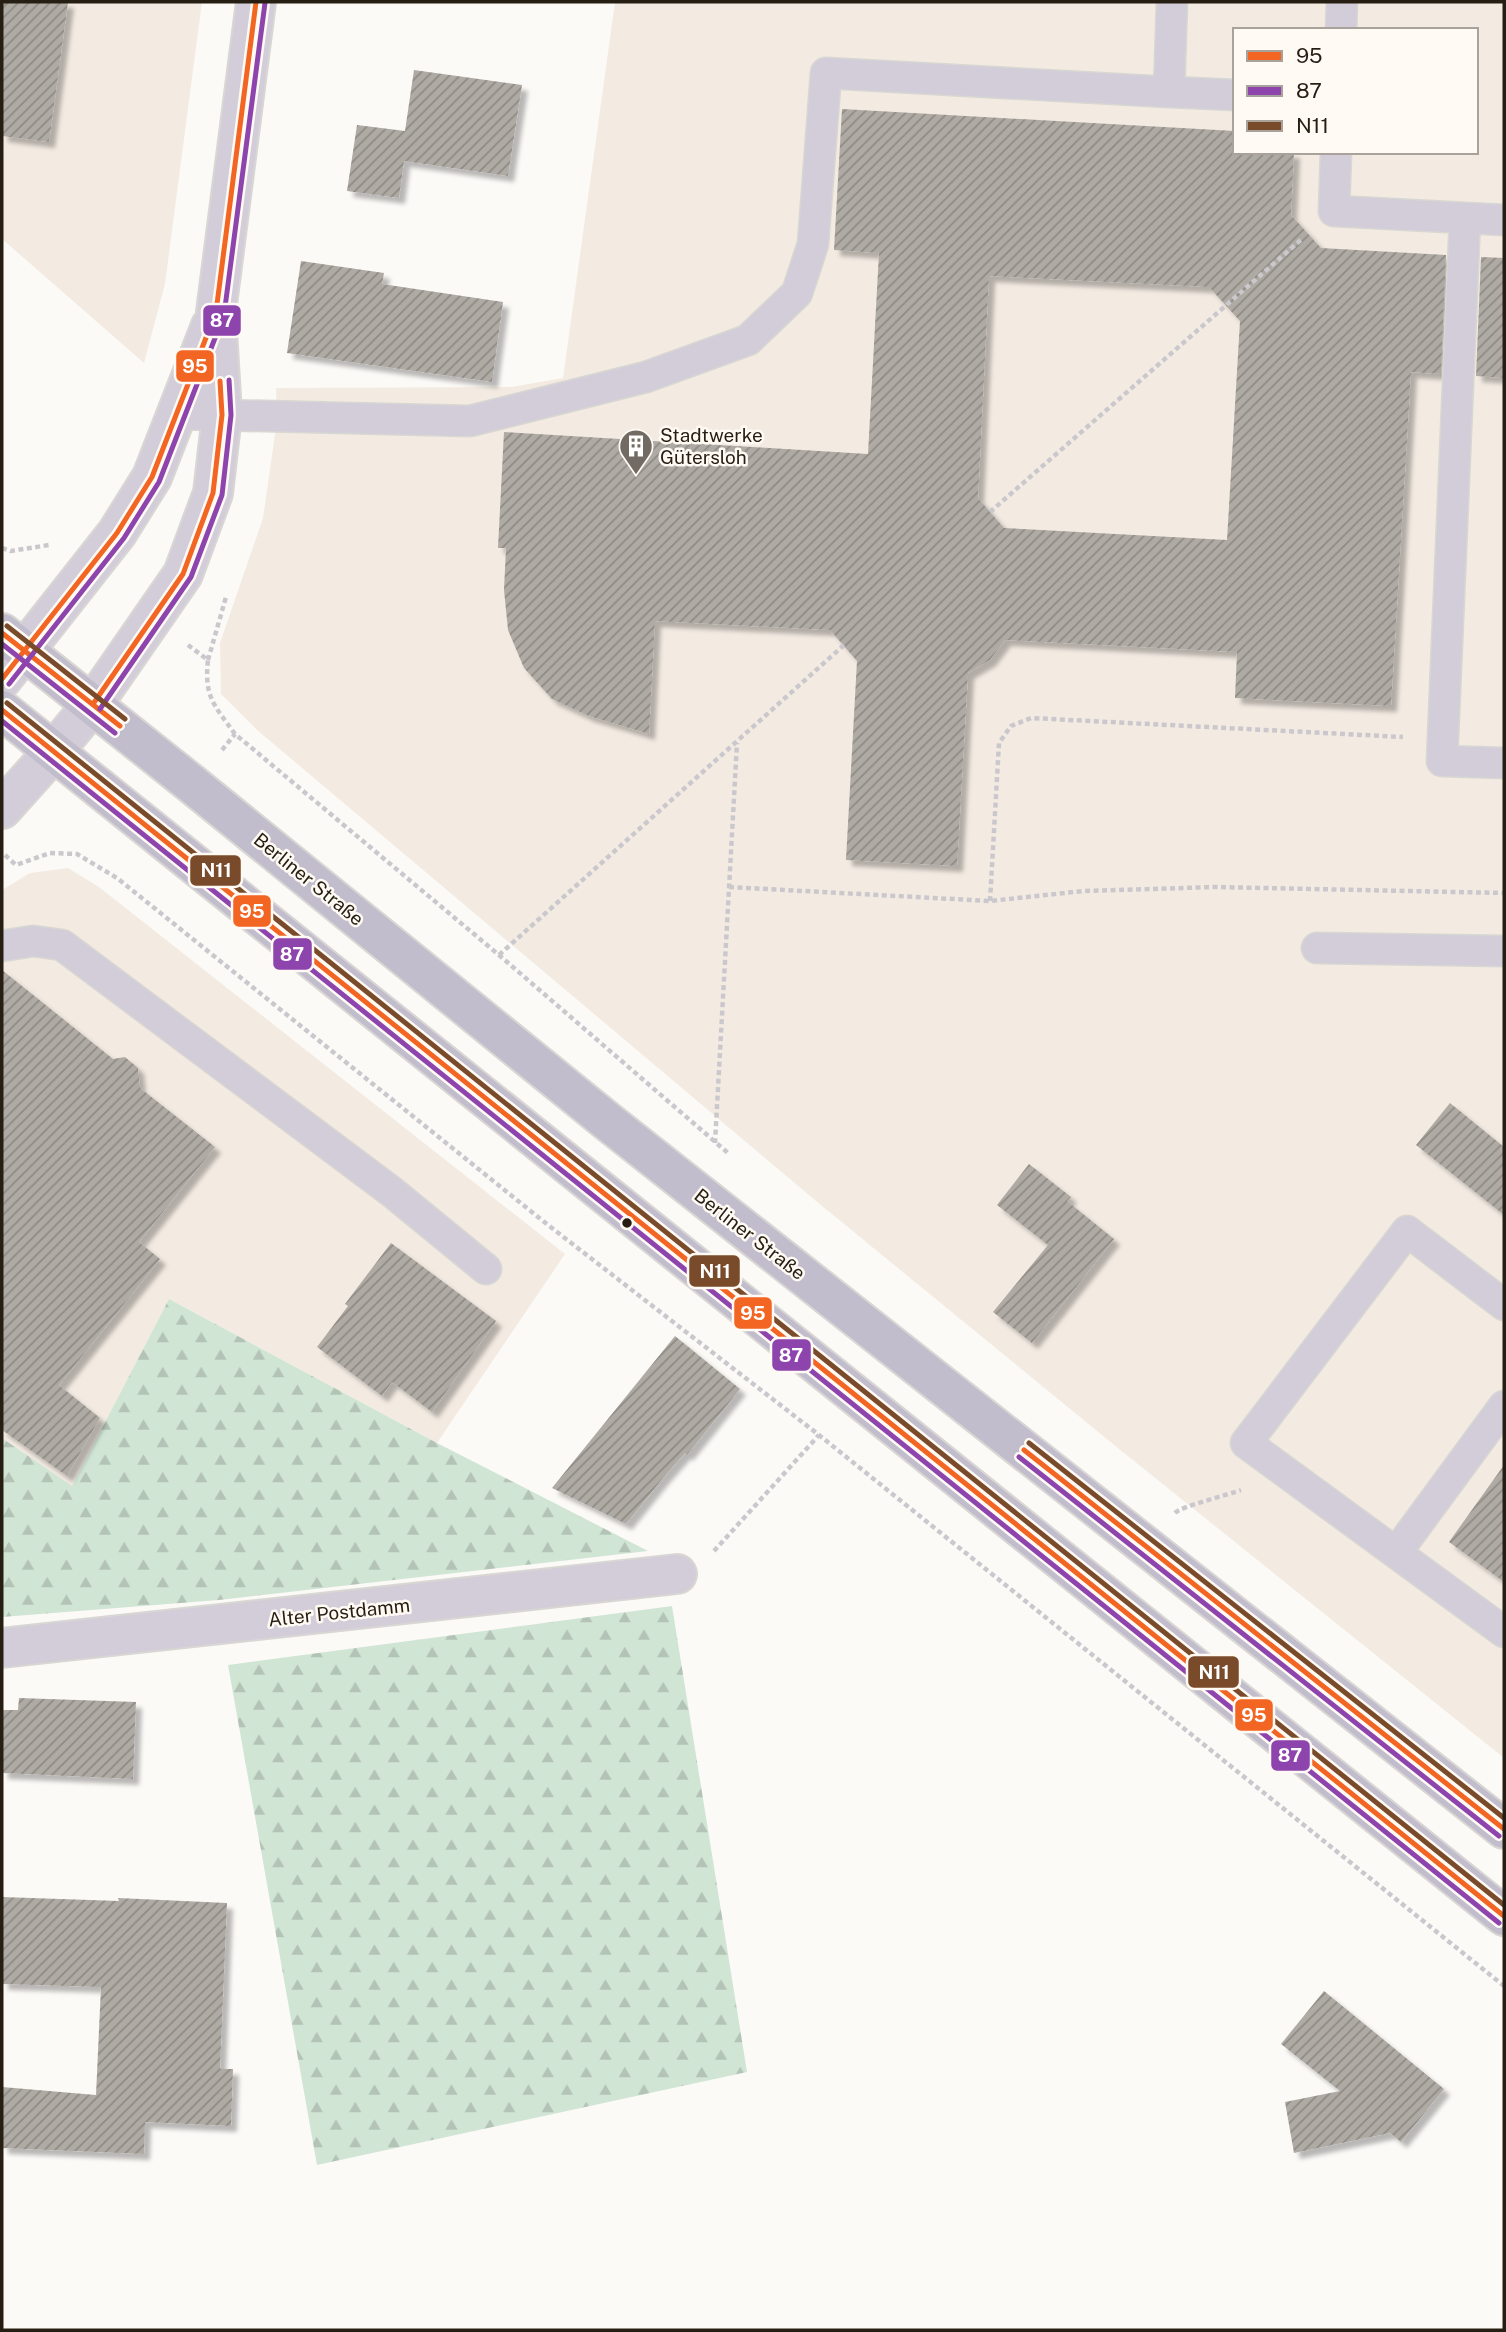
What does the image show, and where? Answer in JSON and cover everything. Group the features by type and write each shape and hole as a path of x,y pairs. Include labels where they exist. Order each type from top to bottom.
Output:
{"main road":[{"name":"Berliner Straße","path":"9,654 93,704 607,1121 1504,1829"},
{"path":"2,710 1504,1916"}],"street":[{"path":"2,809 93,704 183,574 213,493 222,415 216,312 256,2"},
{"path":"9,654 117,533 152,477 216,312"},
{"name":"Alter Postdamm","path":"2,1648 677,1574"}],"lane":[{"path":"1169,92 1172,2"},
{"path":"1341,28 1342,2"},
{"path":"177,414 470,421 646,377 748,340 797,293 813,244 826,73 1233,95"},
{"path":"1336,154 1334,211 1504,220"},
{"path":"1465,218 1442,761 1504,764"},
{"path":"2,946 33,941 62,945 392,1192 486,1269"},
{"path":"1317,948 1504,951"},
{"path":"1504,1304 1407,1231 1246,1443 1504,1632"},
{"path":"1396,1553 1504,1407"}],"path":[{"path":"990,512 1334,211"},
{"path":"2,548 10,551 52,544 59,549"},
{"path":"499,955 844,645"},
{"path":"199,654 208,660 206,677 209,698 235,734 499,955 736,1160"},
{"path":"990,901 999,743 1011,726 1031,718 1443,739"},
{"path":"227,744 235,734"},
{"path":"715,1143 737,742"},
{"path":"8,858 16,865 50,853 77,854 117,878 548,1225 819,1435 1504,1986"},
{"path":"117,878 123,871"},
{"path":"729,887 990,901 1083,891 1216,887 1504,893"},
{"path":"677,1574 698,1569 819,1435"},
{"path":"1175,1513 1181,1508 1245,1488"},
{"path":"1165,1504 1186,1521"}],"shaded area":[{"path":"2,2 202,2 165,284 144,363 2,239"},
{"path":"615,2 1504,2 1504,1758 816,1201 257,730 221,694 220,643 263,518 277,420 276,388 511,387 563,378"},
{"path":"68,868 99,887 565,1254 437,1443 169,1299 72,1487 2,1438 2,890 30,873"}],"green space":[{"path":"169,1299 437,1443 648,1551 219,1600 2,1617 2,1438 72,1486"},
{"path":"672,1606 747,2072 317,2165 228,1665"}],"building":[{"path":"2,2 68,2 49,142 2,136"},
{"path":"414,70 522,85 508,176 404,161 399,198 347,191 357,125 405,131"},
{"name":"Stadtwerke Gütersloh","path":"842,109 1233,131 1233,154 1294,154 1291,215 1321,248 1446,255 1441,374 1411,372 1391,706 1235,698 1237,652 1005,640 990,660 968,673 957,866 846,860 857,661 830,630 655,621 649,734 589,716 552,699 524,668 508,630 504,590 506,548 498,548 504,432 868,454 879,253 834,250","holes":["989,276 1209,287 1240,321 1227,540 1004,528 978,498"]},
{"path":"1481,257 1504,258 1504,378 1476,376"},
{"path":"301,261 384,273 382,284 503,302 492,382 287,353"},
{"path":"2,970 113,1059 125,1057 138,1068 140,1088 215,1147 139,1242 160,1259 59,1385 100,1418 67,1476 2,1430"},
{"path":"1450,1103 1504,1147 1504,1215 1416,1145"},
{"path":"1029,1164 1071,1197 1067,1201 1114,1239 1032,1343 993,1312 1048,1245 997,1205"},
{"path":"391,1243 496,1321 432,1412 392,1382 382,1396 317,1347 348,1306 345,1304"},
{"path":"675,1336 740,1389 687,1455 685,1453 626,1524 552,1488"},
{"path":"1504,1465 1504,1582 1449,1542"},
{"path":"19,1698 136,1702 133,1779 2,1773 2,1710 18,1710"},
{"path":"2,1897 227,1903 220,2069 233,2069 231,2126 145,2122 144,2154 2,2148 2,2087 96,2095 101,1987 2,1984"},
{"path":"1324,1991 1444,2089 1401,2142 1390,2133 1294,2153 1285,2102 1340,2091 1281,2044"}],"transit line":[{"name":"95","path":"2,679 117,533 152,477 216,312 256,2"},
{"name":"87","path":"9,684 124,538 159,482 224,315 265,3"},
{"name":"87","path":"100,709 191,577 222,495 231,415 229,380"},
{"name":"95","path":"93,704 183,574 213,493 222,415 220,381"},
{"name":"N11","path":"7,626 125,719"},
{"name":"95","path":"2,633 120,726"},
{"name":"87","path":"2,644 115,733"},
{"name":"N11","path":"7,703 1504,1905"},
{"name":"95","path":"2,710 1504,1916"},
{"name":"87","path":"2,721 1499,1923"},
{"name":"N11","path":"1029,1443 1504,1818"},
{"name":"95","path":"1024,1450 1504,1829"},
{"name":"87","path":"1019,1457 1499,1836"}],"place":[{"name":"Stadtwerke Gütersloh","path":"636,476"}]}
